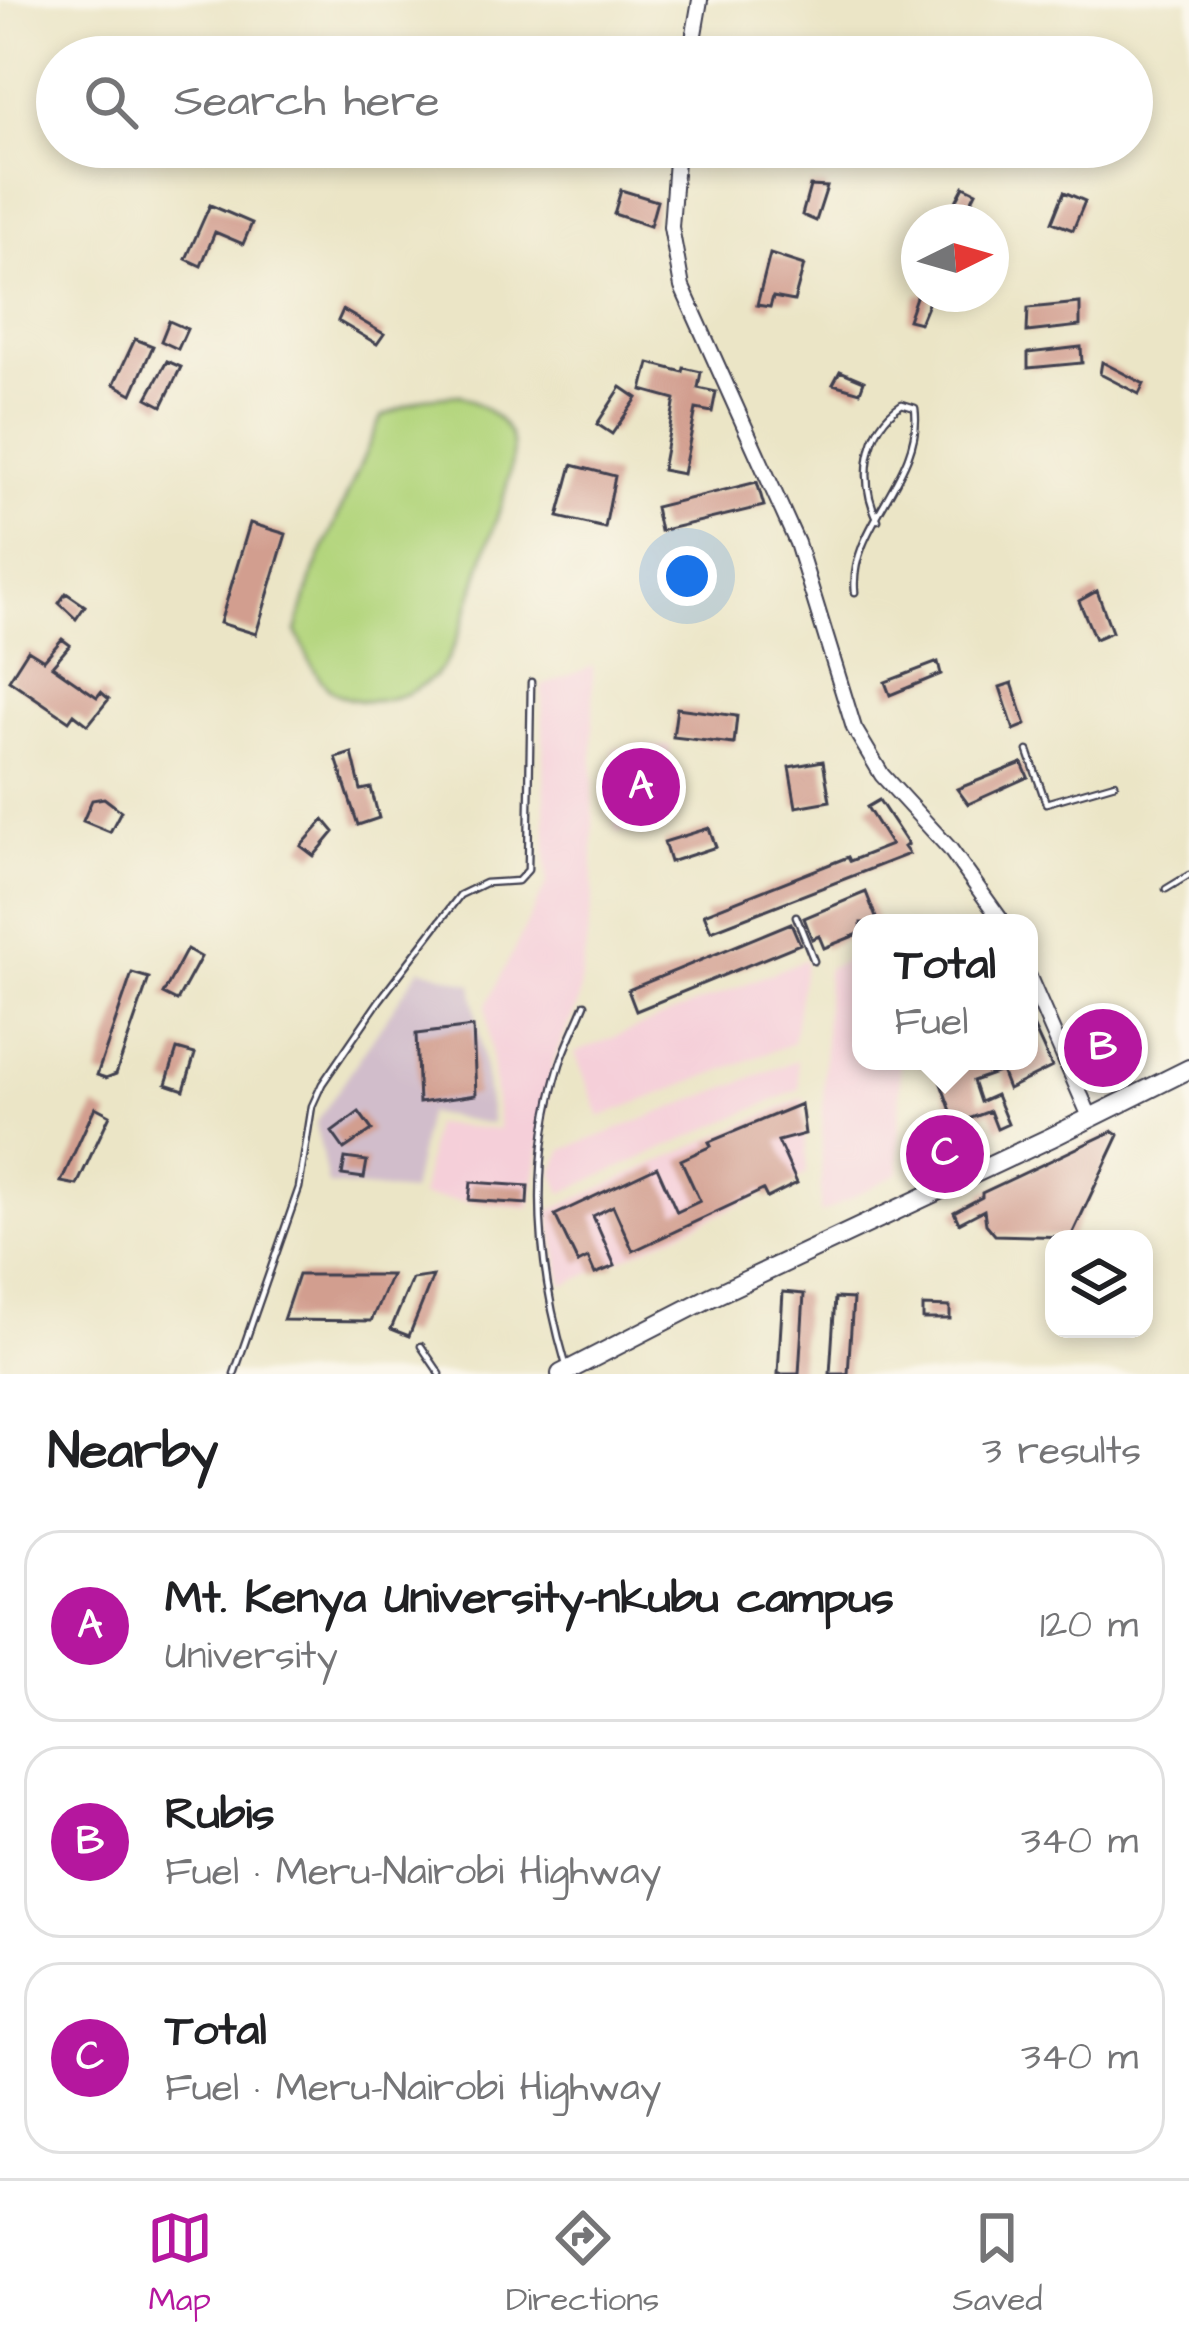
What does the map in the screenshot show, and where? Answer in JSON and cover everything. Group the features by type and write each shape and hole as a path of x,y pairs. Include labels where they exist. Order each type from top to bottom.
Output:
{"highway":[{"path":"564,1372 1189,1069"}],"street":[{"path":"694,36 700,0"},
{"path":"675,168 671,227 682,287 797,543 854,728 882,775 950,849 997,914"},
{"path":"1038,998 1090,1117"}],"lane":[{"path":"856,592 856,563 878,520 915,428 915,408 910,405 902,404 886,416 871,450 867,489 878,520"},
{"path":"234,1374 299,1188 312,1106 336,1061 460,895 485,884 518,880 528,870 531,682"},
{"path":"1028,751 1046,803 1115,784"},
{"path":"1166,889 1189,875"},
{"path":"796,916 814,961"},
{"path":"564,1372 545,1283 539,1212 556,1078 585,1004"},
{"path":"421,1346 440,1374"}],"shaded area":[{"path":"593,666 593,895 578,1004 554,1059 530,1208 421,1197 433,1124 499,1130 486,1006 547,883 542,686"},
{"path":"670,746 664,826 616,832 613,749"},
{"path":"806,959 793,1043 600,1117 575,1053"},
{"path":"852,959 852,1070 900,1070 899,1173 820,1214 827,968"},
{"path":"420,968 472,984 492,1124 427,1113 411,1192 328,1185 316,1123"},
{"path":"797,1060 800,1089 562,1193 553,1172 563,1150"},
{"path":"804,1097 807,1174 563,1286 549,1211"}],"green space":[{"path":"460,395 500,421 512,445 506,489 465,616 448,658 424,684 388,699 351,699 321,680 296,631 313,574 381,417 425,398"}],"building":[{"path":"810,186 827,187 816,221 802,215"},
{"path":"964,186 976,192 970,204 955,204"},
{"path":"621,190 657,201 650,226 614,214"},
{"path":"1064,192 1085,201 1073,230 1052,222"},
{"path":"210,205 252,223 243,244 215,232 201,266 186,259"},
{"path":"770,254 804,265 794,301 773,297 770,307 757,305"},
{"path":"1080,303 1080,326 1027,332 1028,308"},
{"path":"343,310 384,334 377,344 338,321"},
{"path":"911,312 925,312 920,323 908,320"},
{"path":"169,321 187,329 178,349 161,341"},
{"path":"135,339 153,346 132,394 114,384"},
{"path":"1081,347 1082,363 1028,368 1028,353"},
{"path":"167,361 181,367 162,406 147,398"},
{"path":"1102,362 1144,384 1139,394 1100,374"},
{"path":"649,363 701,372 698,388 716,392 712,412 696,409 683,474 662,470 675,399 642,390"},
{"path":"840,371 864,381 860,392 833,384"},
{"path":"621,387 637,398 612,434 597,424"},
{"path":"572,465 615,476 605,528 558,517"},
{"path":"757,482 764,506 660,531 655,507"},
{"path":"250,523 286,534 256,634 220,623"},
{"path":"1097,591 1112,632 1095,639 1079,601"},
{"path":"66,593 85,606 76,619 59,603"},
{"path":"62,639 70,645 52,666 97,697 101,692 109,699 88,725 74,714 69,721 9,680 28,650 44,660"},
{"path":"938,662 941,674 890,695 885,682"},
{"path":"1012,683 1026,725 1014,730 1000,687"},
{"path":"677,708 737,716 734,744 673,737"},
{"path":"352,753 361,790 371,788 379,818 358,825 336,758"},
{"path":"650,757 665,758 663,817 617,811 617,761 630,759 630,770 650,771"},
{"path":"823,761 830,801 796,807 789,767"},
{"path":"1022,763 1028,777 968,804 957,789"},
{"path":"104,798 121,811 110,832 83,821 92,800"},
{"path":"879,800 908,844 904,847 909,854 711,931 704,914 848,857 850,861 891,845 867,807"},
{"path":"324,820 334,832 314,856 301,846"},
{"path":"709,828 716,847 670,862 664,842"},
{"path":"866,892 875,914 852,914 852,937 824,948 819,936 812,939 804,918"},
{"path":"791,923 800,944 636,1011 628,990"},
{"path":"187,949 201,957 177,1001 163,994"},
{"path":"132,973 149,978 116,1074 106,1078 97,1075"},
{"path":"1116,1013 1122,1031 1116,1033 1127,1057 1111,1064 1093,1022"},
{"path":"473,1027 476,1095 419,1103 416,1034"},
{"path":"1038,1036 1052,1067 1008,1089 1001,1071 973,1081 980,1102 996,1095 1008,1124 997,1129 990,1111 954,1119 937,1073 945,1070 1038,1070"},
{"path":"177,1049 195,1054 184,1090 166,1084"},
{"path":"801,1104 805,1134 778,1141 797,1183 767,1198 763,1190 633,1251 613,1206 593,1216 615,1266 595,1274 588,1258 578,1263 555,1215 657,1167 677,1212 700,1201 681,1160 711,1146 709,1142"},
{"path":"95,1107 110,1115 77,1185 61,1182"},
{"path":"359,1112 372,1130 344,1149 332,1132"},
{"path":"1113,1131 1119,1135 1074,1230 1045,1230 1045,1236 995,1235 986,1224 984,1210 959,1223 954,1212 982,1193"},
{"path":"345,1158 367,1161 364,1178 342,1175"},
{"path":"471,1182 528,1186 527,1204 469,1200"},
{"path":"298,1275 391,1275 371,1321 283,1320"},
{"path":"433,1276 409,1336 391,1329 412,1279"},
{"path":"783,1292 804,1294 799,1374 778,1374"},
{"path":"835,1298 853,1299 848,1374 830,1374"},
{"path":"923,1306 950,1307 950,1319 923,1319"}],"place":[{"name":"Mt. Kenya University-nkubu campus","path":"641,787"},
{"name":"Rubis","path":"1103,1048"},
{"name":"Total","path":"945,1154"}]}
